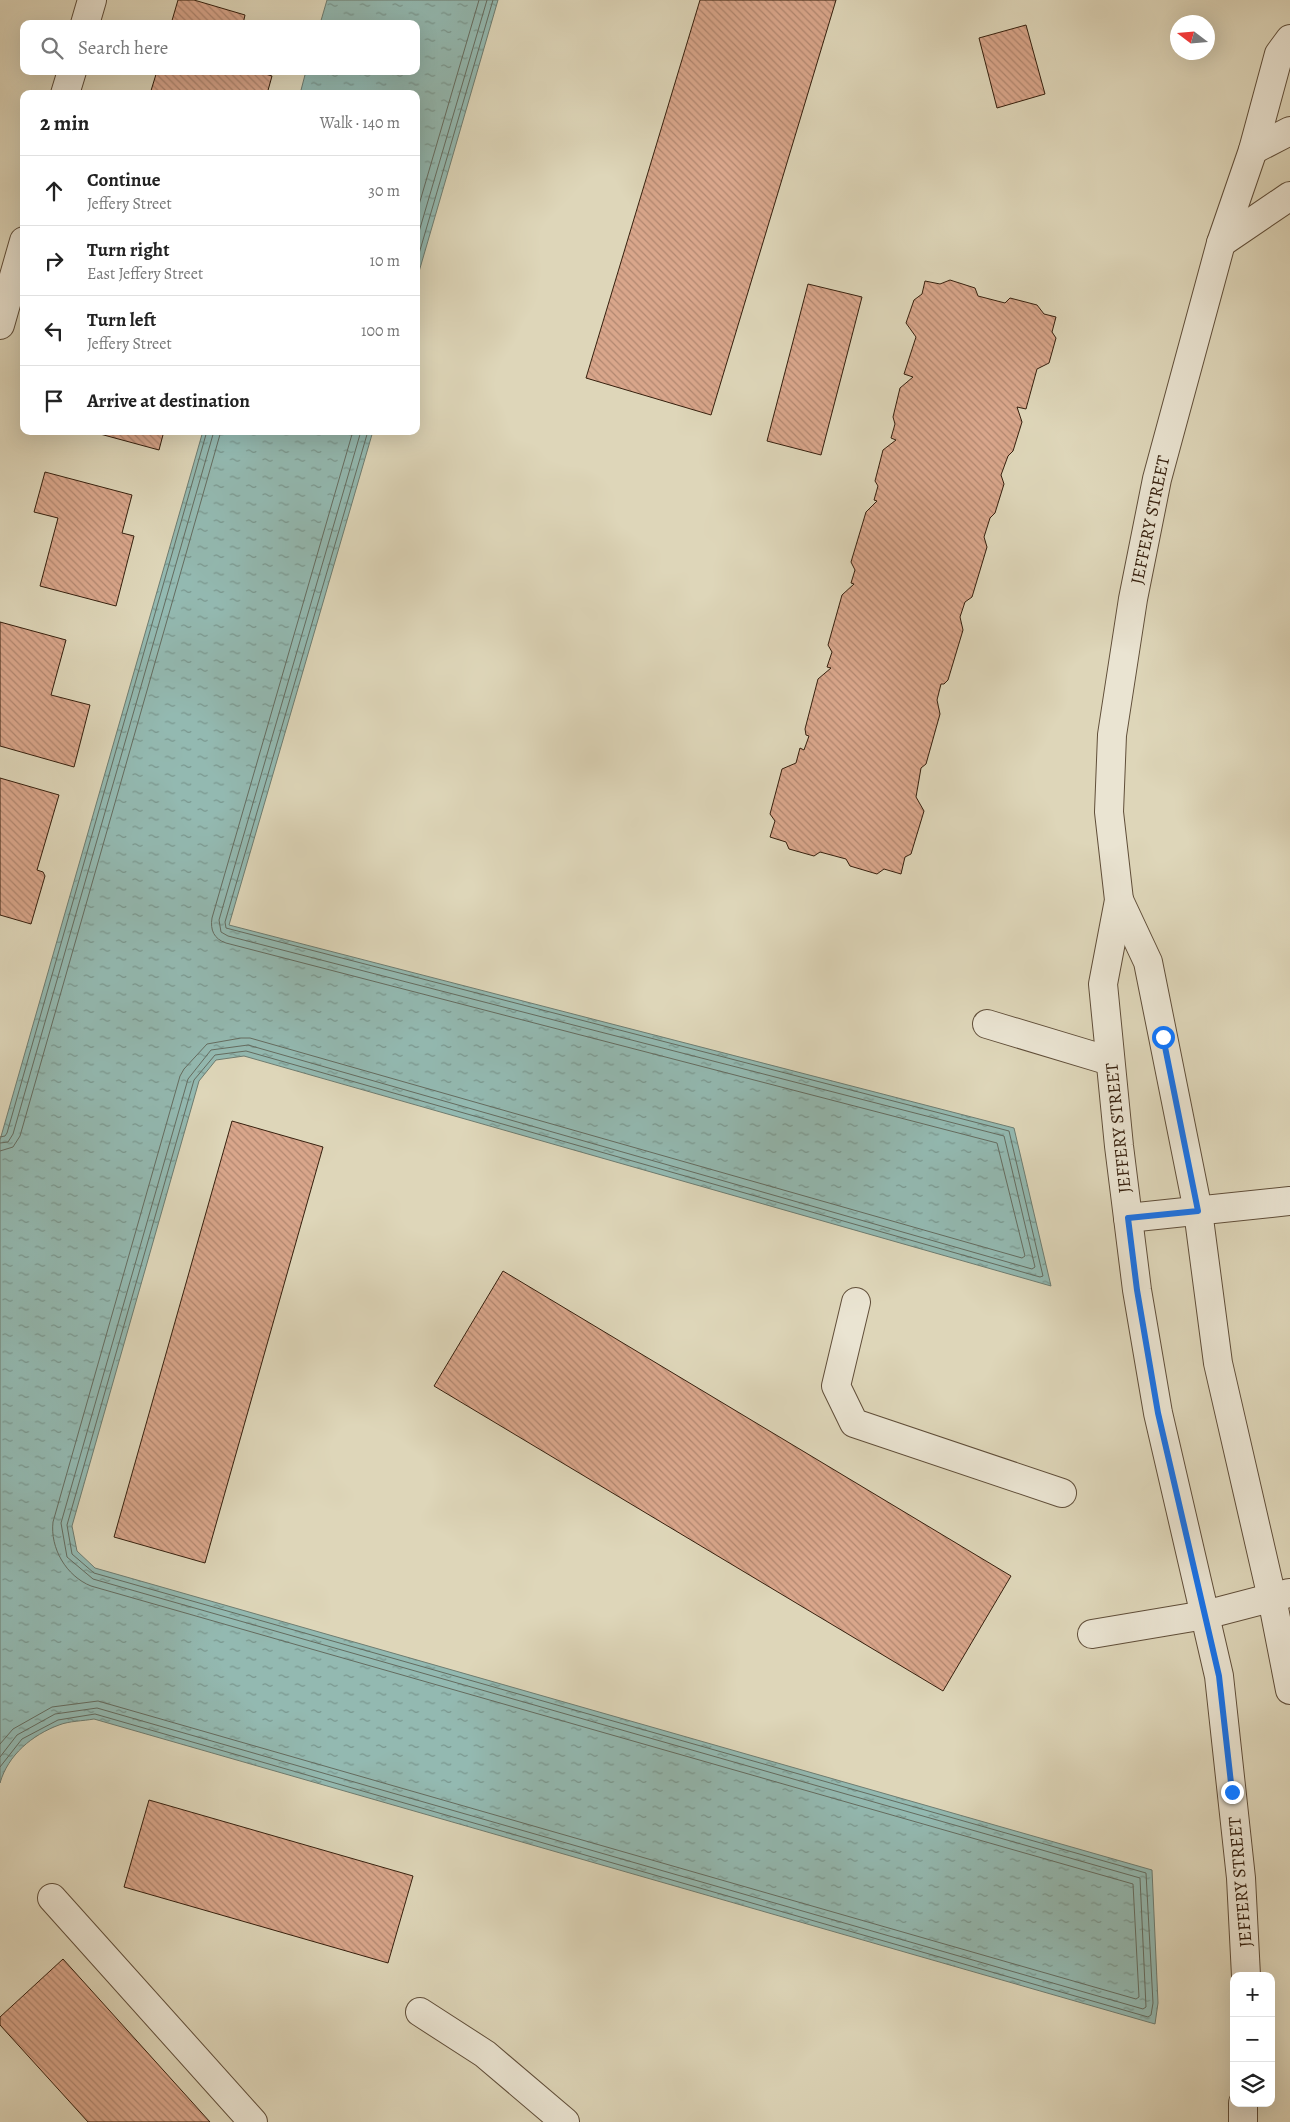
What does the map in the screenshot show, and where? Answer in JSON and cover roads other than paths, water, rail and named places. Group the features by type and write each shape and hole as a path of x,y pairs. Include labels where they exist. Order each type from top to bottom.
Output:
{"street":[{"path":"86,20 92,0"},
{"name":"JEFFERY STREET","path":"1246,1972 1241,1878 1219,1676 1158,1413 1137,1290 1110,1061 1103,984 1118,900 1110,812 1114,725 1133,599 1157,479 1221,243 1253,150 1279,54 1290,39"},
{"path":"66,90 71,75"},
{"path":"1253,150 1290,131"},
{"path":"1221,243 1290,196"},
{"path":"0,325 20,255"},
{"name":"JEFFERY STREET","path":"1118,900 1148,962 1198,1211 1218,1363 1281,1595 1290,1690"},
{"path":"987,1024 1110,1061"},
{"path":"1128,1218 1290,1201"},
{"path":"856,1302 836,1386 854,1423 1062,1493"},
{"path":"1092,1634 1205,1615 1281,1595"},
{"path":"52,1898 252,2122"},
{"path":"420,2012 485,2054 565,2122"},
{"path":"1243,2107 1243,2122"}],"water":[{"path":"327,0 498,0 420,268 420,90 301,90 305,75 420,75 420,20 321,20"},
{"path":"202,435 372,435 229,925 1014,1128 1051,1286 244,1056 216,1060 199,1081 72,1526 77,1551 95,1568 1152,1870 1158,2003 1155,2024 94,1719 63,1724 49,1729 31,1740 15,1755 0,1783 0,1140"}]}
